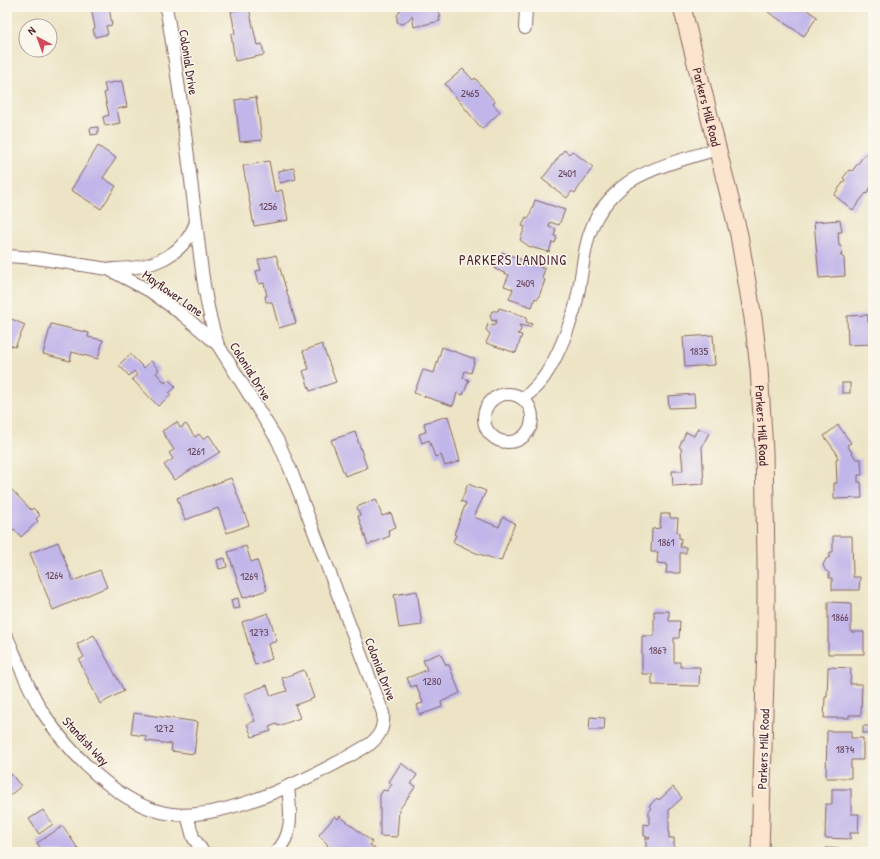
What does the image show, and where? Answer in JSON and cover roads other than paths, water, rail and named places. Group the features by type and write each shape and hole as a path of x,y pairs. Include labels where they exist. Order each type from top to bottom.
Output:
{"main road":[{"name":"Parkers Mill Road","path":"682,7 739,235 753,318 759,368 764,452 766,560 766,644 760,852"}],"street":[{"name":"Colonial Drive","path":"166,7 177,76 206,297 218,345 275,436 292,471 383,713 383,729"},
{"path":"525,28 526,7"},
{"path":"524,399 546,375 565,334 579,290 587,239 592,224 602,208 617,191 632,180 662,166 717,148"},
{"name":"Mayflower Lane","path":"7,256 36,258 108,269 134,269 158,262 169,256 187,240 196,222"},
{"name":"Mayflower Lane","path":"108,269 150,291 183,315 218,345"},
{"path":"509,394 517,395 524,399 529,405 533,421 526,435 516,442 504,443 490,435 484,420 485,412 491,402 501,395 509,394"},
{"name":"Standish Way","path":"7,637 29,687 42,710 53,727 82,761 114,789 134,801 159,811 187,815 214,811 246,802 288,786 338,763 375,740 383,729"},
{"path":"276,852 289,831 291,816 288,786"},
{"path":"187,815 193,837 203,852"}],"district":[{"name":"PARKERS LANDING","path":"513,259"}]}
